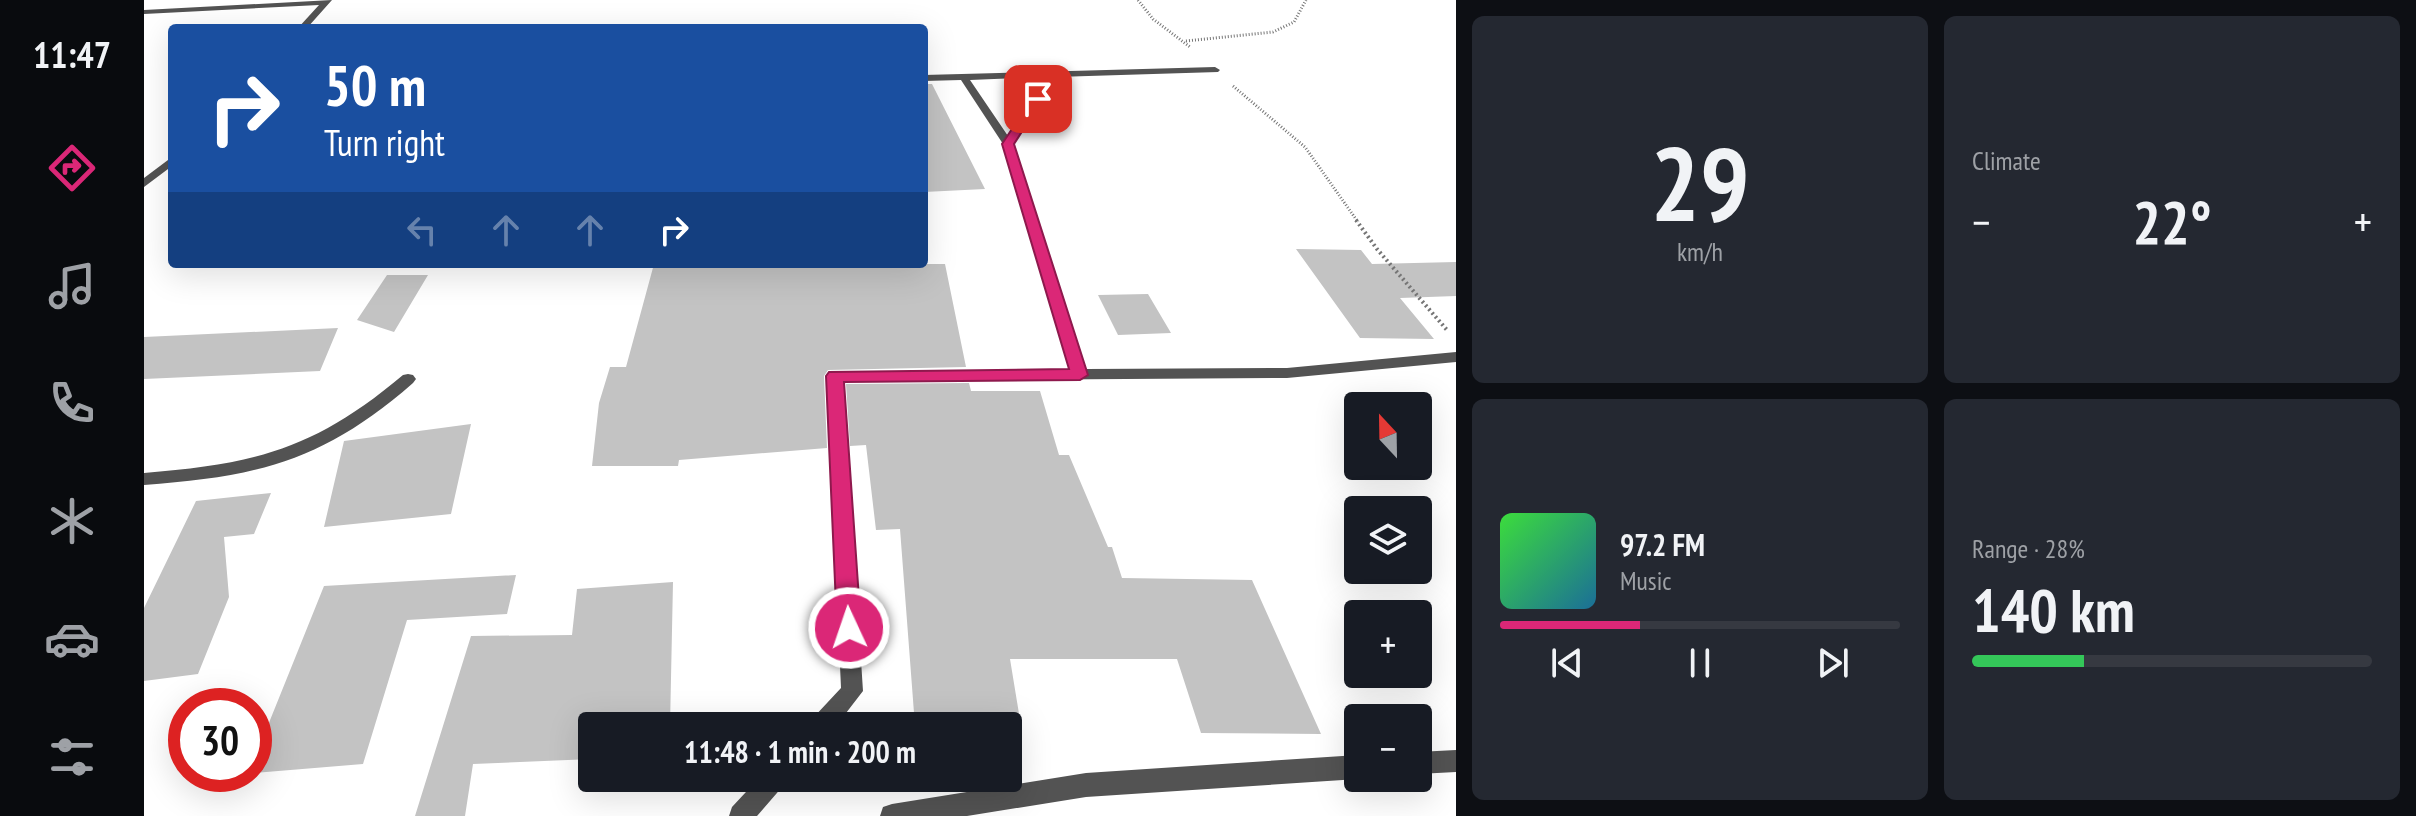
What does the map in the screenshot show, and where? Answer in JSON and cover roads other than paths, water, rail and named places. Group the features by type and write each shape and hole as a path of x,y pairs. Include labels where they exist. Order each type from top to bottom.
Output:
{"street":[{"path":"144,12 328,1"},
{"path":"306,24 328,1"},
{"path":"928,78 1215,70"},
{"path":"1008,144 1052,76"},
{"path":"964,77 1008,144 1080,375"},
{"path":"144,184 168,163"},
{"path":"833,712 852,691 835,376 1287,373 1456,357"},
{"path":"144,479 253,467 296,454 350,427 408,379"},
{"path":"1432,762 1456,761"},
{"path":"892,816 1086,785 1344,768"},
{"path":"741,816 762,792"}]}
